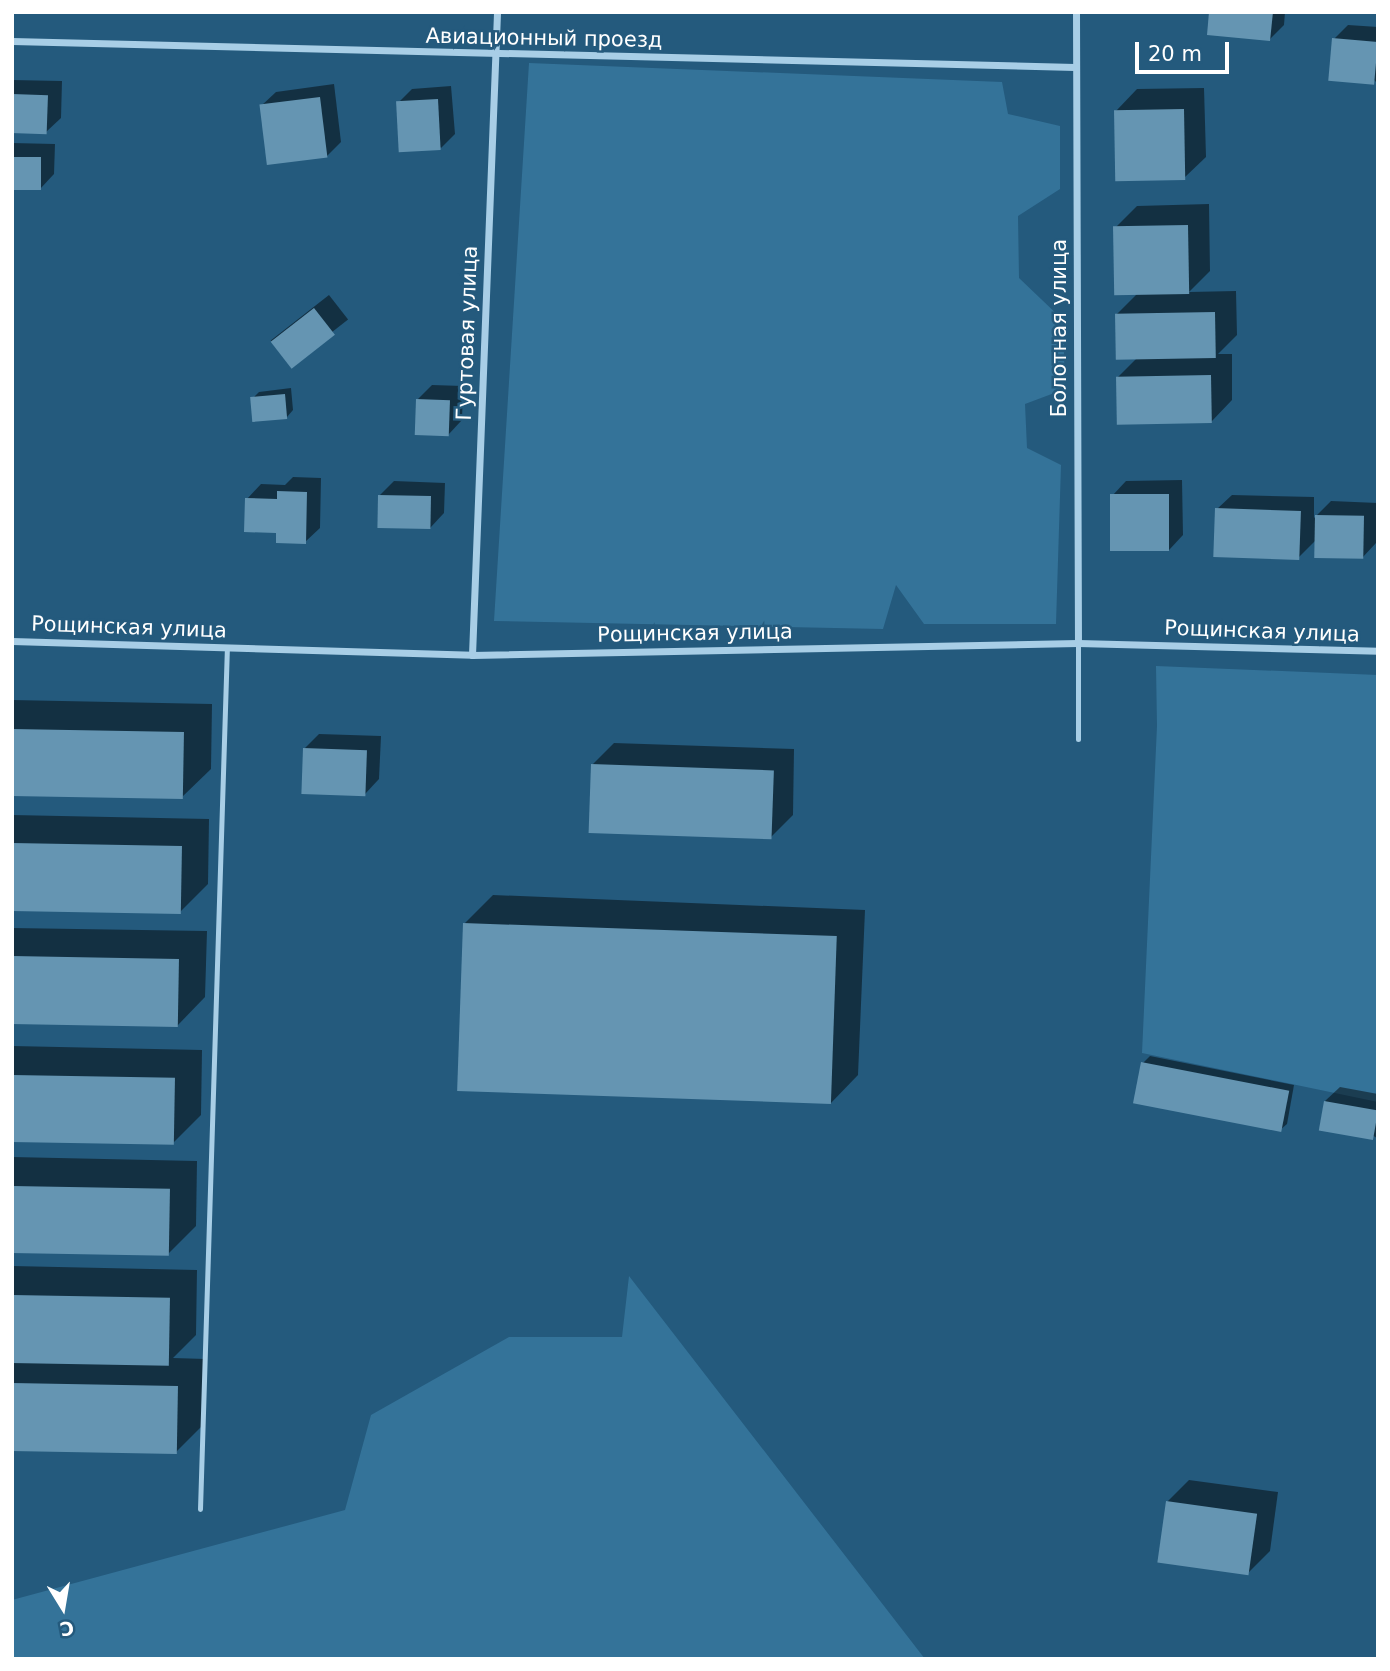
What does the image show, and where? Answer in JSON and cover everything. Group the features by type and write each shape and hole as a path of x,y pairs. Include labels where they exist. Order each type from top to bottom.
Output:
{"street":[{"name":"Гуртовая улица","path":"472,655 497,12"},
{"name":"Болотная улица","path":"1076,12 1078,643"},
{"name":"Авиационный проезд","path":"12,41 1075,67"},
{"name":"Рощинская улица","path":"12,640 472,655 1078,643 1378,651"}],"lane":[{"path":"1078,643 1078,739"},
{"path":"200,1509 227,647"}],"shaded area":[{"path":"529,63 1002,82 1008,114 1060,126 1060,189 1018,216 1019,278 1063,320 1065,389 1025,404 1027,448 1061,465 1056,624 924,624 896,585 883,629 494,621"},
{"path":"1156,666 1378,675 1378,1102 1142,1053 1157,726"},
{"path":"629,1276 925,1659 12,1659 12,1600 345,1510 371,1415 509,1337 622,1337"}],"building":[{"path":"1209,12 1273,12 1270,41 1207,35"},
{"path":"1332,38 1378,42 1374,85 1328,81"},
{"path":"12,94 48,95 47,134 12,133"},
{"path":"320,97 327,158 267,165 259,104"},
{"path":"438,99 441,150 399,152 396,101"},
{"path":"1184,109 1185,180 1115,181 1114,110"},
{"path":"12,157 41,157 41,190 12,190"},
{"path":"1188,225 1189,294 1114,295 1113,226"},
{"path":"314,308 335,335 292,369 271,342"},
{"path":"1215,312 1216,358 1116,360 1115,314"},
{"path":"1211,375 1212,423 1117,425 1116,377"},
{"path":"285,394 287,419 252,422 250,397"},
{"path":"416,399 450,400 449,436 415,435"},
{"path":"277,491 307,492 306,544 276,543 276,533 244,532 245,498 277,499"},
{"path":"1110,494 1169,494 1169,551 1110,551"},
{"path":"378,495 431,496 430,529 377,528"},
{"path":"1215,508 1301,511 1299,560 1213,557"},
{"path":"1315,515 1364,516 1363,559 1314,558"},
{"path":"12,729 184,732 183,799 12,796"},
{"path":"303,748 367,750 365,796 301,794"},
{"path":"591,764 774,770 771,839 589,833"},
{"path":"12,843 182,846 181,914 12,911"},
{"path":"463,923 837,936 831,1104 457,1091"},
{"path":"12,956 179,959 178,1027 12,1024"},
{"path":"1141,1062 1289,1091 1281,1132 1133,1103"},
{"path":"12,1075 175,1078 174,1145 12,1142"},
{"path":"1324,1101 1378,1111 1373,1140 1319,1131"},
{"path":"12,1186 170,1189 169,1256 12,1253"},
{"path":"12,1295 170,1298 169,1366 12,1363"},
{"path":"12,1383 178,1386 177,1454 12,1451"},
{"path":"1166,1501 1257,1514 1248,1575 1157,1562"}]}
